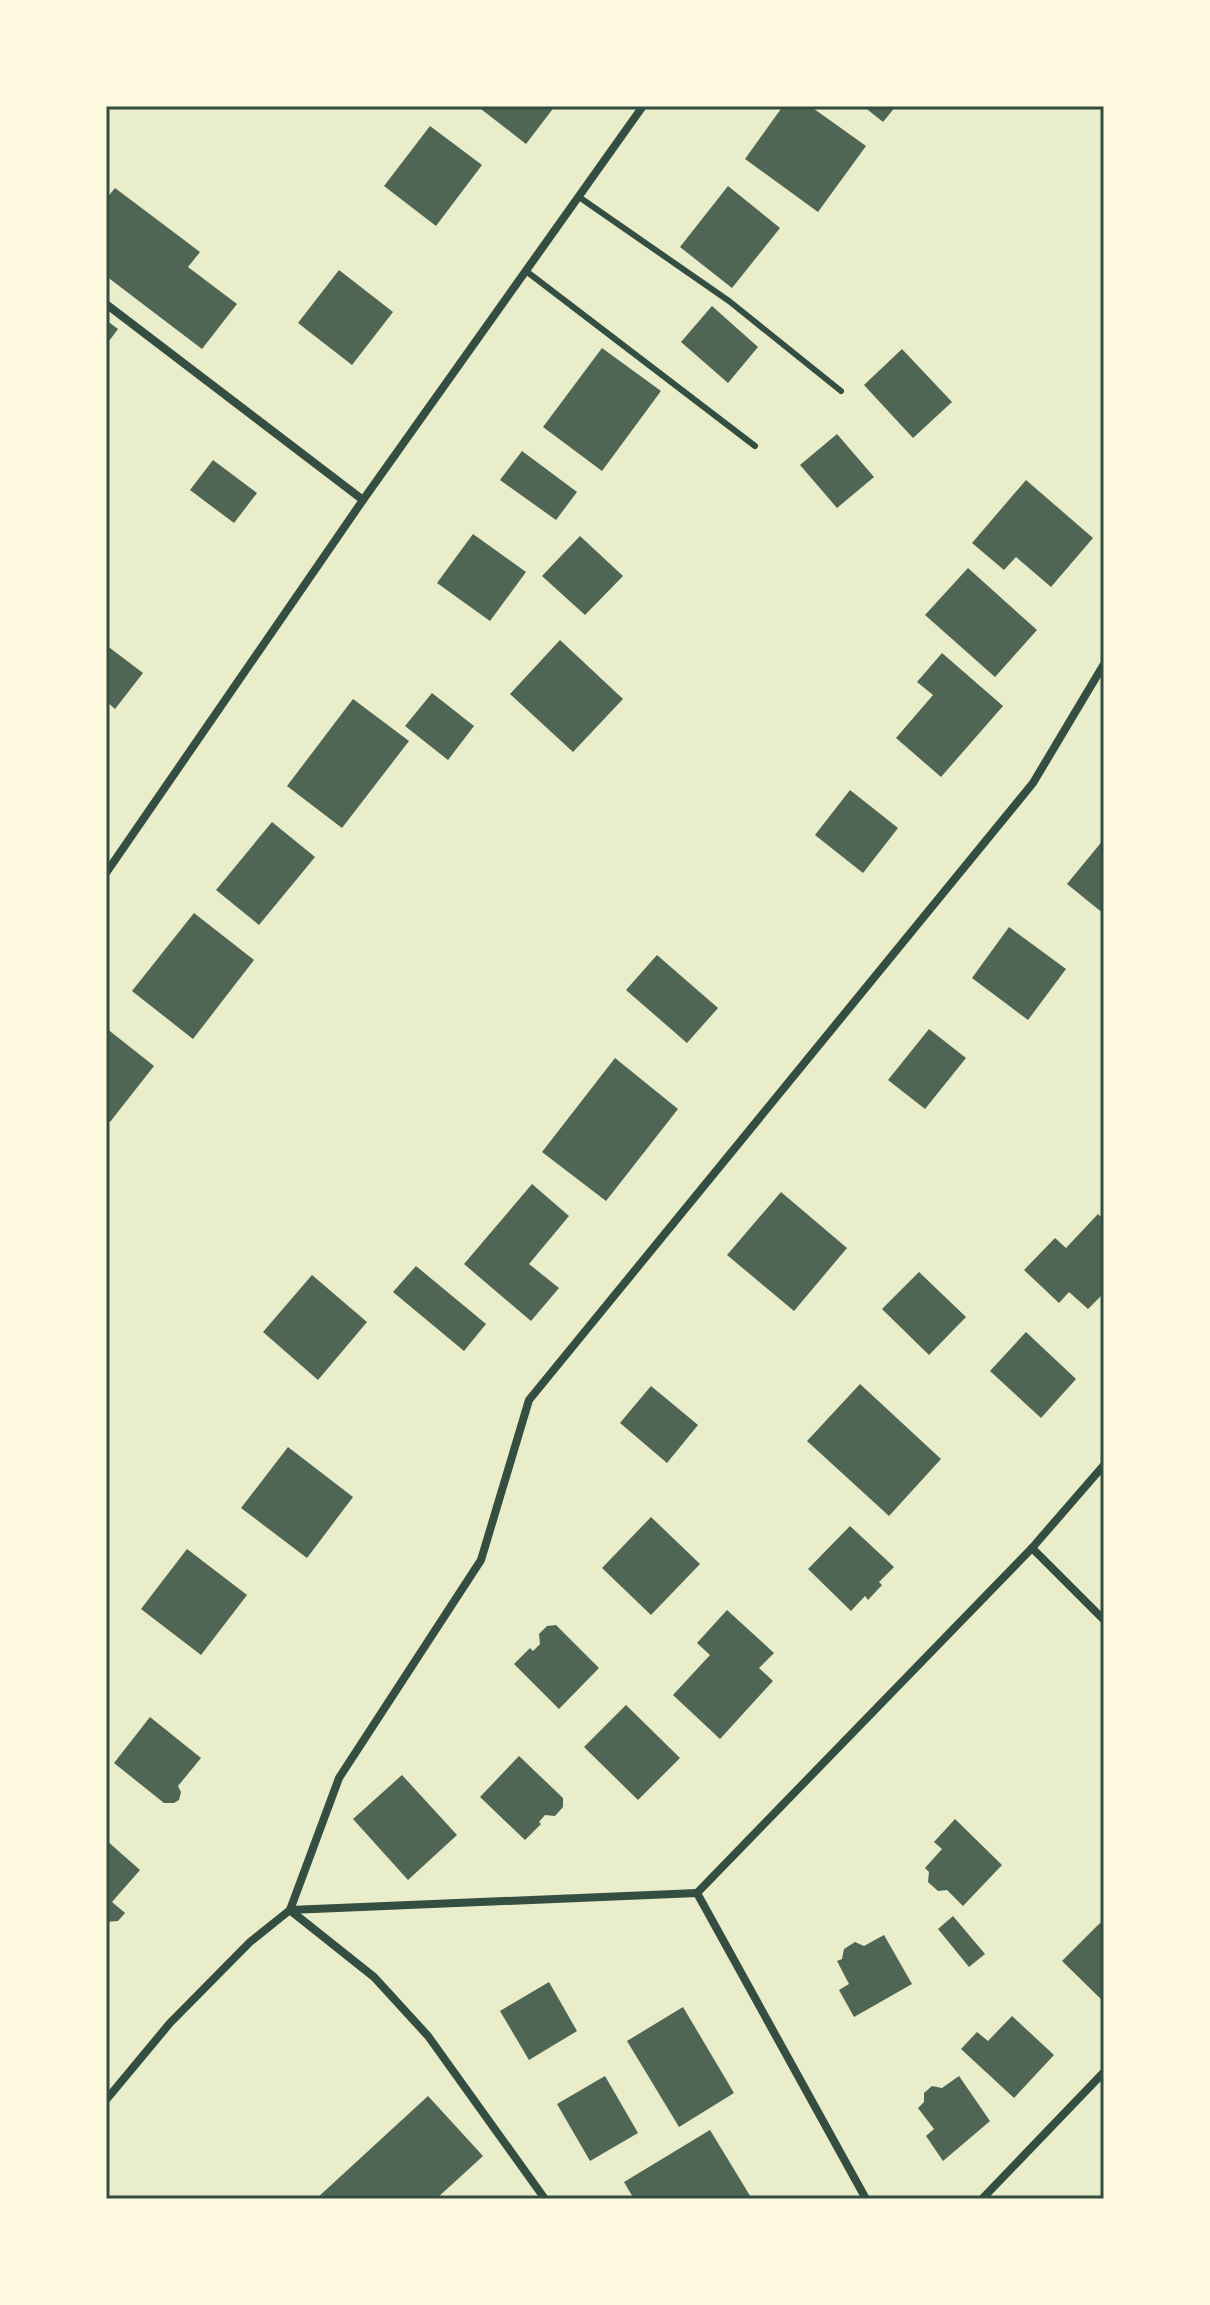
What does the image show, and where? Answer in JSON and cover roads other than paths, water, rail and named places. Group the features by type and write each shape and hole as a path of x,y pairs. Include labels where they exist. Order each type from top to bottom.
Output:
{"street":[{"path":"106,873 363,500 643,106"},
{"path":"106,304 363,500"},
{"path":"106,2100 170,2023 250,1942 290,1910 339,1778 481,1560 529,1400 1033,783 1104,664"},
{"path":"290,1910 697,1893 1032,1548 1104,1465"},
{"path":"1032,1548 1104,1620"},
{"path":"697,1893 866,2199"},
{"path":"290,1910 374,1977 428,2036 545,2199"},
{"path":"982,2199 1104,2072"}],"lane":[{"path":"579,197 729,301 841,391"},
{"path":"526,271 755,446"}]}
